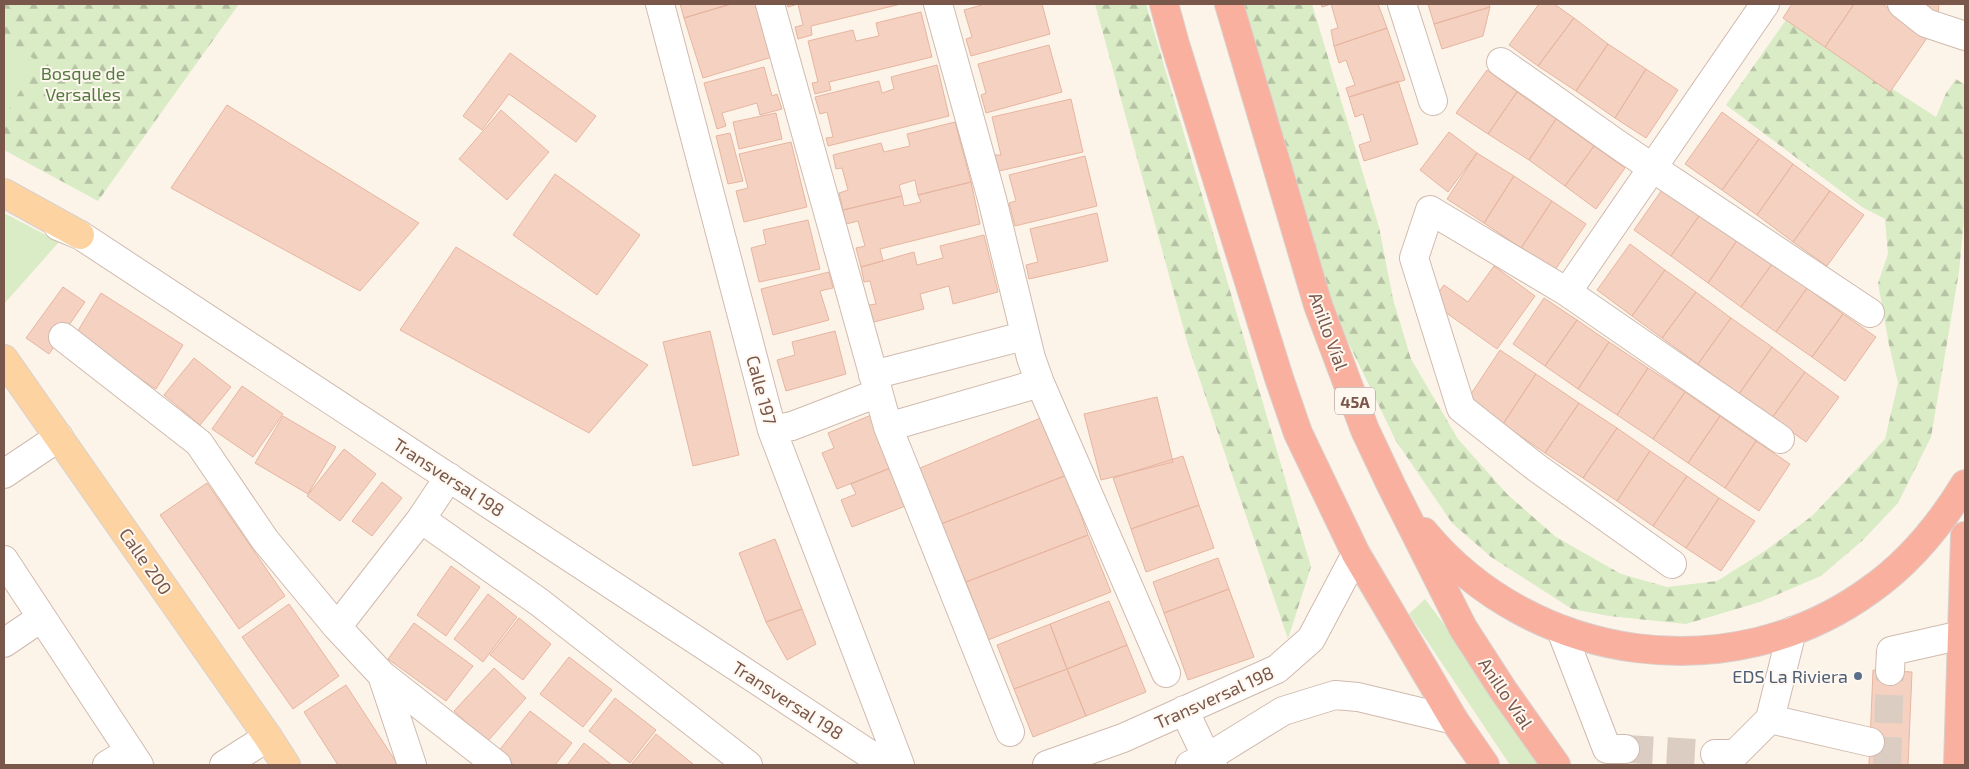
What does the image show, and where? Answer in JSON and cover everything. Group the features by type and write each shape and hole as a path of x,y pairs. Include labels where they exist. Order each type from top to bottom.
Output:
{"highway":[{"path":"1164,4 1174,44 1279,378 1298,432 1356,554 1454,720 1485,765"},
{"name":"Anillo Víal","path":"1229,4 1318,305 1365,430 1463,628 1503,690 1556,765"},
{"path":"1391,485 1412,517 1436,546 1464,572 1494,595 1527,614 1561,630 1589,639 1618,646 1677,652 1735,647 1792,631 1845,606 1870,591 1893,572 1934,530 1965,484"},
{"path":"1958,765 1965,536"}],"main road":[{"path":"4,192 80,235"},
{"name":"Calle 200","path":"4,359 286,765"}],"street":[{"name":"Calle 197","path":"660,4 772,430 900,765"},
{"path":"770,4 888,427 1010,732"},
{"path":"938,4 992,199 1024,336 1040,383 1166,673"},
{"path":"1402,4 1433,102"},
{"path":"1567,292 1651,167 1765,4"},
{"path":"1902,4 1926,23 1965,36 1965,32"},
{"path":"1501,62 1651,167 1870,313"},
{"name":"Transversal 198","path":"4,206 80,235 886,765"},
{"path":"1672,564 1537,468 1460,408 1414,258 1430,210 1567,292 1780,439"},
{"path":"772,430 792,426 876,384 1024,336"},
{"path":"63,337 199,443 265,540 337,627 382,675 498,765"},
{"path":"888,427 1040,383"},
{"path":"4,474 59,436"},
{"path":"337,627 420,519 449,477"},
{"path":"420,519 539,602 748,765"},
{"name":"Transversal 198","path":"1046,765 1123,738 1277,669 1311,639 1356,554"},
{"path":"4,560 41,618 125,760"},
{"path":"4,643 41,618"},
{"path":"1561,630 1607,749 1625,749"},
{"path":"1715,754 1735,754 1770,719 1792,631"},
{"path":"1890,670 1890,651 1962,635"},
{"path":"382,675 412,765"},
{"path":"1184,710 1203,763 1283,711 1335,695 1358,697 1454,720"},
{"path":"1770,719 1870,742"},
{"path":"224,765 268,737"}],"green space":[{"name":"Bosque de Versalles","path":"4,4 239,4 98,201 4,150"},
{"path":"1095,4 1146,4 1311,567 1288,639 1188,345"},
{"path":"1243,4 1312,4 1379,227 1393,299 1411,359 1458,439 1507,494 1556,537 1621,574 1667,587 1717,581 1765,551 1812,516 1885,439 1898,383 1878,283 1888,254 1885,219 1862,207 1726,105 1786,20 1936,117 1946,93 1956,79 1965,85 1965,209 1959,272 1931,437 1898,503 1863,540 1821,576 1760,602 1686,624 1609,616 1572,609 1491,557 1452,523 1396,441 1336,317"},
{"path":"4,38 38,62 4,117"},
{"path":"6,214 59,242 4,304 4,215"},
{"path":"1425,599 1550,765 1510,765 1409,614"}],"building":[{"path":"680,4 731,4 684,18"},
{"path":"731,4 756,4 772,57 703,78 684,18"},
{"path":"787,4 798,4 788,7"},
{"path":"798,4 901,4 811,26 812,35 798,39 795,27 803,25"},
{"path":"985,4 1042,4 1050,34 971,56 966,39 972,37 964,10"},
{"path":"1331,4 1378,4 1387,28 1334,46 1331,30 1338,28"},
{"path":"1428,4 1489,4 1490,7 1434,24"},
{"path":"1539,4 1554,4 1574,18 1538,66 1509,45"},
{"path":"1792,4 1854,4 1825,47 1783,18"},
{"path":"1854,4 1882,4 1929,35 1890,92 1825,47"},
{"path":"1920,4 1939,4 1938,14"},
{"path":"1490,7 1483,36 1442,49 1434,24"},
{"path":"921,12 932,57 829,82 831,90 815,94 812,83 818,82 808,41 853,30 856,41 879,36 876,23"},
{"path":"1574,18 1608,44 1576,91 1538,66"},
{"path":"1387,28 1405,80 1349,97 1346,88 1355,85 1346,60 1339,63 1334,46"},
{"path":"1608,44 1646,69 1615,118 1576,91"},
{"path":"1049,45 1062,92 986,113 981,95 986,93 978,64"},
{"path":"510,53 596,116 576,142 509,94 482,130 463,116"},
{"path":"937,65 949,116 828,146 826,138 833,137 827,112 820,114 815,97 879,81 882,93 894,89 891,77"},
{"path":"764,67 772,96 777,94 782,109 760,115 757,103 722,113 726,126 717,129 704,83"},
{"path":"1646,69 1678,90 1646,138 1615,118"},
{"path":"1487,70 1517,92 1488,134 1456,113"},
{"path":"1398,81 1418,144 1364,161 1359,145 1371,141 1363,114 1355,117 1349,97"},
{"path":"1517,92 1556,119 1529,160 1488,134"},
{"path":"1071,99 1083,152 999,171 995,155 1001,155 992,117"},
{"path":"227,105 419,223 360,291 171,188"},
{"path":"501,110 549,152 507,200 459,159"},
{"path":"1722,112 1759,139 1722,190 1685,164"},
{"path":"776,113 782,139 739,149 733,122"},
{"path":"1556,119 1594,146 1565,186 1529,160"},
{"path":"955,122 971,182 918,195 915,180 899,185 902,196 843,210 839,193 848,190 842,168 836,169 833,155 881,143 884,152 910,146 907,134"},
{"path":"1449,132 1477,153 1448,192 1420,170"},
{"path":"730,133 743,181 728,184 716,136"},
{"path":"1759,139 1793,164 1757,215 1722,190"},
{"path":"791,142 807,207 744,222 736,191 748,188 739,154"},
{"path":"1594,146 1625,168 1596,209 1565,186"},
{"path":"1477,153 1514,176 1484,223 1447,199"},
{"path":"1085,156 1097,206 1015,226 1009,203 1016,201 1009,175"},
{"path":"1793,164 1830,191 1793,242 1757,215"},
{"path":"555,174 640,235 597,295 513,235"},
{"path":"1514,176 1552,201 1521,248 1484,223"},
{"path":"971,182 980,224 880,249 883,261 861,267 856,248 865,246 858,221 846,224 843,210 902,196 904,206 921,202 918,195"},
{"path":"1664,187 1701,213 1671,256 1634,230"},
{"path":"1830,191 1864,215 1827,266 1793,242"},
{"path":"1552,201 1586,224 1555,270 1521,248"},
{"path":"1097,213 1108,261 1029,279 1026,265 1038,262 1030,229"},
{"path":"1701,213 1738,239 1708,283 1671,256"},
{"path":"808,220 820,269 759,282 751,248 766,244 763,230"},
{"path":"984,235 998,292 953,304 949,286 920,294 924,309 874,322 869,305 876,304 870,281 864,282 861,267 914,252 917,265 943,258 940,246"},
{"path":"1738,239 1772,264 1741,307 1708,283"},
{"path":"1630,244 1665,270 1632,316 1597,290"},
{"path":"456,247 648,365 589,433 400,330"},
{"path":"1772,264 1807,288 1776,332 1741,307"},
{"path":"1494,266 1535,296 1497,349 1431,302 1444,285 1468,302"},
{"path":"1665,270 1696,292 1662,338 1632,316"},
{"path":"829,272 833,288 820,291 829,320 773,335 761,289"},
{"path":"63,287 85,302 49,354 26,338"},
{"path":"1807,288 1843,314 1812,357 1776,332"},
{"path":"1696,292 1731,318 1698,364 1662,338"},
{"path":"101,293 183,345 156,389 74,337"},
{"path":"1544,298 1577,320 1545,366 1513,344"},
{"path":"1843,314 1876,337 1845,381 1812,357"},
{"path":"1731,318 1772,347 1739,394 1698,364"},
{"path":"1577,320 1609,342 1578,389 1545,366"},
{"path":"710,331 739,455 693,466 663,342"},
{"path":"835,331 846,374 786,391 777,360 795,355 792,342"},
{"path":"1609,342 1648,368 1617,415 1578,389"},
{"path":"1772,347 1805,372 1772,418 1739,394"},
{"path":"1500,350 1536,374 1503,424 1467,400"},
{"path":"194,358 231,387 200,425 164,395"},
{"path":"1648,368 1685,392 1653,439 1617,415"},
{"path":"1805,372 1839,397 1806,442 1772,418"},
{"path":"1536,374 1579,403 1545,453 1503,424"},
{"path":"242,386 283,414 253,457 212,429"},
{"path":"1685,392 1720,416 1688,463 1653,439"},
{"path":"1157,397 1173,462 1101,480 1084,414"},
{"path":"1579,403 1617,428 1583,478 1545,453"},
{"path":"876,413 898,465 837,489 822,453 834,448 828,433"},
{"path":"283,416 336,447 308,494 255,463"},
{"path":"1720,416 1756,441 1725,488 1688,463"},
{"path":"1043,417 1067,475 941,524 920,468"},
{"path":"1617,428 1650,451 1617,501 1583,478"},
{"path":"1756,441 1790,464 1759,511 1725,488"},
{"path":"344,449 376,474 340,521 307,496"},
{"path":"1650,451 1687,476 1653,526 1617,501"},
{"path":"1183,456 1199,505 1131,529 1113,478"},
{"path":"898,465 913,503 852,527 841,500 856,494 851,484"},
{"path":"1067,475 1088,535 966,582 941,524"},
{"path":"1687,476 1719,498 1686,548 1653,526"},
{"path":"382,482 402,498 372,536 352,521"},
{"path":"207,483 285,596 239,629 160,515"},
{"path":"1719,498 1755,521 1721,571 1686,548"},
{"path":"1199,505 1214,548 1146,572 1131,529"},
{"path":"1088,535 1111,592 988,640 966,582"},
{"path":"775,539 802,609 766,622 739,553"},
{"path":"1218,558 1229,589 1164,613 1153,582"},
{"path":"451,566 480,587 446,636 417,615"},
{"path":"1229,589 1254,657 1188,680 1164,613"},
{"path":"488,594 517,617 483,662 454,639"},
{"path":"1109,601 1127,645 1067,669 1050,624"},
{"path":"289,604 339,676 293,709 242,637"},
{"path":"802,609 816,644 787,660 766,622"},
{"path":"519,618 551,644 523,680 490,655"},
{"path":"414,623 473,666 446,701 388,659"},
{"path":"1050,624 1067,669 1014,689 997,645"},
{"path":"1127,645 1146,692 1086,716 1067,669"},
{"path":"569,657 612,690 583,727 540,694"},
{"path":"494,668 526,698 487,742 454,711"},
{"path":"1067,669 1086,716 1033,737 1014,689"},
{"path":"1873,670 1912,672 1908,765 1869,765"},
{"path":"346,685 398,765 338,765 304,712"},
{"path":"615,698 656,730 630,763 589,731"},
{"path":"530,711 572,743 555,765 514,765 498,752"},
{"path":"656,734 693,764 631,765"},
{"path":"584,743 612,765 567,765"}],"tunnel":[{"path":"1887,765 1890,671"},
{"path":"1625,749 1715,754"}],"place":[{"name":"EDS La Riviera","path":"1858,676"}]}
